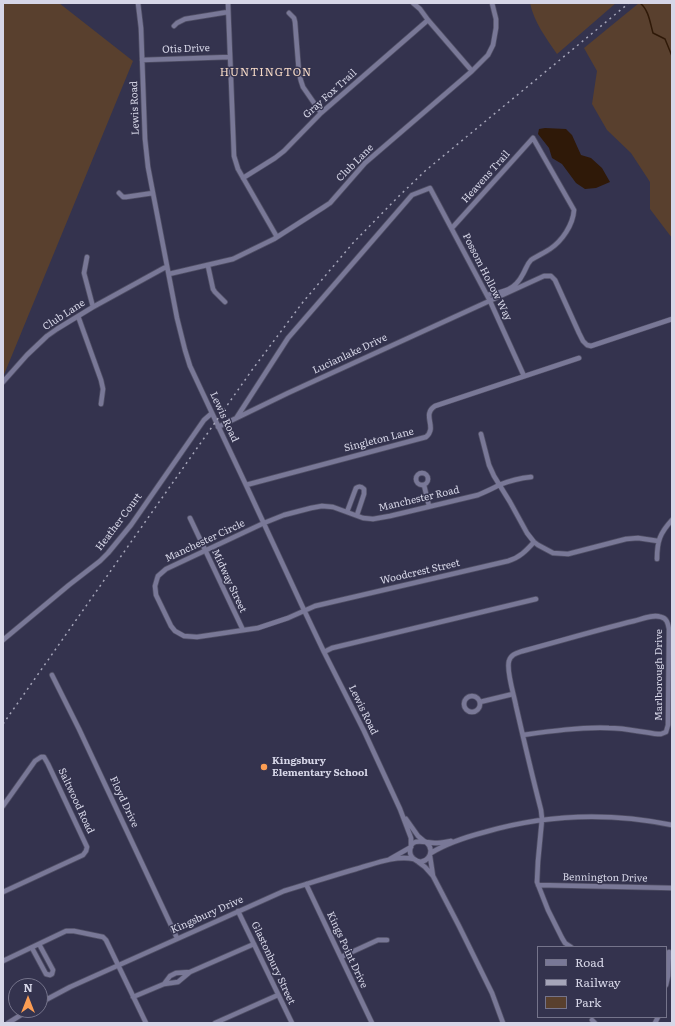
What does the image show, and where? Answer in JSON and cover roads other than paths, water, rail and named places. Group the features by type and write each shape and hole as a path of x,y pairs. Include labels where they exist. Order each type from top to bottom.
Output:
{"street":[{"name":"Lewis Road","path":"138,3 141,28 146,146 153,193 177,318 190,366 304,610 364,731 400,809 410,838 411,847"},
{"path":"228,3 234,156 236,165 277,237"},
{"path":"413,3 420,9 472,71"},
{"name":"Club Lane","path":"169,274 233,259 277,237 330,203 365,163 472,71 488,55 496,28 496,19 492,3"},
{"path":"174,26 185,19 228,12"},
{"path":"289,13 294,18 295,22 299,73 303,87 321,113"},
{"name":"Gray Fox Trail","path":"243,178 284,151 321,113 428,20"},
{"name":"Otis Drive","path":"142,60 230,57"},
{"name":"Heavens Trail","path":"452,228 533,138 574,210 571,225 558,242 529,263 517,284 502,292 487,295"},
{"name":"Possom Hollow Way","path":"236,418 288,338 412,195 430,188 490,300 524,376"},
{"path":"119,194 126,197 153,193"},
{"path":"87,257 84,273 93,307"},
{"path":"208,266 213,289 225,302"},
{"name":"Club Lane","path":"3,382 27,355 47,336 93,307 167,267"},
{"name":"Lucianlake Drive","path":"218,427 288,393 544,276 550,276 555,280 579,333 587,345 592,346 672,319"},
{"path":"78,316 102,380 102,404"},
{"name":"Singleton Lane","path":"246,485 426,438 431,430 429,413 435,406 579,358"},
{"name":"Heather Court","path":"3,640 105,557 130,525 204,420 212,413"},
{"path":"481,434 489,465 499,486 527,533 534,542 549,552 568,554 626,539 638,538 658,541"},
{"name":"Manchester Road","path":"264,523 289,513 316,507 333,507 363,518 373,519 478,495 520,478 531,477"},
{"path":"424,485 430,506"},
{"path":"347,512 356,488 361,487 364,491 357,516"},
{"name":"Midway Street","path":"190,518 243,630"},
{"path":"657,559 658,541 665,528 672,520"},
{"name":"Manchester Circle","path":"264,523 166,569 158,576 155,586 156,595 171,626 180,634 189,637 258,628 288,618 304,610"},
{"name":"Woodcrest Street","path":"304,610 315,606 514,559 521,555 534,542"},
{"path":"324,652 332,648 536,599"},
{"name":"Marlborough Drive","path":"523,735 588,728 610,728 658,734 666,732 668,725 668,623 662,617 655,616 530,649 514,654 509,659 508,665 513,694 542,819 537,877 538,885"},
{"name":"Floyd Drive","path":"52,675 79,729 177,938"},
{"path":"480,702 513,694"},
{"name":"Saltwood Road","path":"3,806 35,761 41,757 44,757 86,847 86,851 83,855 3,892"},
{"name":"Lewis Road","path":"400,809 414,832 426,842"},
{"name":"Kingsbury Drive","path":"48,998 66,988 269,897 306,884 387,860 408,858 424,861 440,848 494,829 542,819 587,816 608,816 672,825"},
{"name":"Kingsbury Drive","path":"387,860 411,847 416,841 420,840 439,843 460,840"},
{"path":"426,842 430,847 432,876"},
{"path":"411,847 410,853 415,860 425,867 432,876 459,926 492,993 504,1023"},
{"name":"Kings Point Drive","path":"306,884 372,1023"},
{"path":"538,885 548,910 565,944 569,946"},
{"name":"Bennington Drive","path":"538,885 672,888"},
{"name":"Glastonbury Street","path":"238,911 292,1023"},
{"path":"3,961 66,931 74,931 103,937 106,940 146,1023"},
{"path":"341,957 378,940 387,940"},
{"path":"32,948 46,974 52,974 53,970 39,944"},
{"path":"134,997 164,984 178,982 190,972 254,944"},
{"path":"667,980 669,952"},
{"path":"164,984 170,976 176,973 190,972"},
{"path":"215,1023 278,995"}],"waterway":[{"path":"640,3 647,13 653,33 665,39 672,56"}],"railway":[{"path":"3,724 252,370 303,302 353,243 425,171 629,3"}],"place":[{"name":"Kingsbury Elementary School","path":"264,767"}],"district":[{"name":"HUNTINGTON","path":"266,73"}]}
